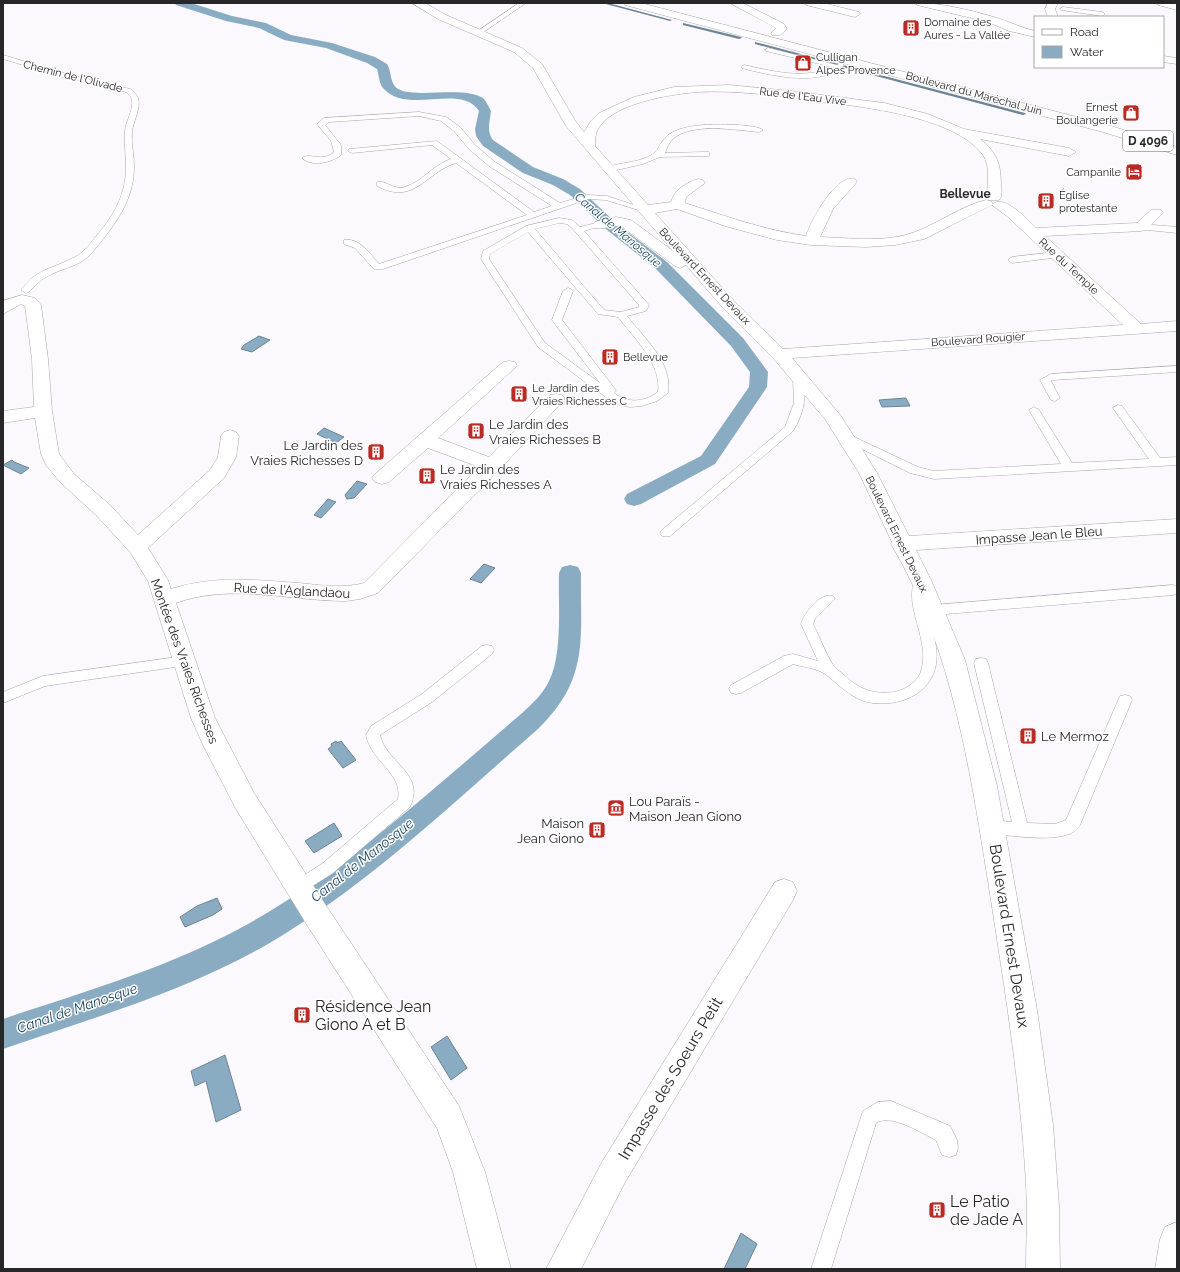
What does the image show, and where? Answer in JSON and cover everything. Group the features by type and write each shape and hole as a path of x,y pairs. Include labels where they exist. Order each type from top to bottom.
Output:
{"street":[{"name":"Boulevard Ernest Devaux","path":"416,3 439,15 518,50 535,62 570,123 589,148 729,305 779,354 832,416 868,473 901,544 921,580 959,676 985,786 1023,1010 1043,1206 1043,1269"},
{"name":"Boulevard du Maréchal Juin","path":"629,3 1119,132 1177,151"},
{"path":"735,3 780,26 782,29 776,33"},
{"path":"810,3 855,14"},
{"path":"922,3 992,20 1016,30 1034,34"},
{"path":"1053,3 1050,10 1053,16"},
{"path":"1162,3 1177,7"},
{"path":"1164,59 1177,61"},
{"name":"Rue de l'Eau Vive","path":"589,148 591,129 599,119 607,113 630,102 648,96 692,89 767,92 870,105 933,121 960,131 976,142 990,157 993,168 993,202"},
{"path":"960,131 1069,152"},
{"path":"811,241 819,219 825,209 850,182"},
{"path":"678,205 678,199 681,193 698,183"},
{"path":"645,210 678,205 747,228 777,236 811,241 852,243 903,240 931,232 993,202"},
{"name":"Rue du Temple","path":"993,202 1013,214 1137,329"},
{"path":"1032,232 1141,227 1156,213"},
{"path":"607,223 626,223 678,262 696,268"},
{"path":"3,309 24,295"},
{"name":"Montée des Vraies Richesses","path":"24,295 33,305 40,359 43,411 50,454 53,461 67,478 103,510 137,547 158,580 203,718 216,747 245,801 448,1117 461,1147 472,1182 494,1269"},
{"name":"Boulevard Rougier","path":"779,354 1177,326"},
{"path":"382,478 508,366"},
{"name":"Rue de l'Aglandaou","path":"165,599 192,590 218,587 241,586 344,594 365,591 371,588 556,399"},
{"path":"3,418 43,411"},
{"path":"137,547 217,474 227,457 230,436"},
{"path":"425,440 493,465"},
{"name":"Impasse Jean le Bleu","path":"901,544 1177,526"},
{"name":"Impasse des Soeurs Petit","path":"563,1269 613,1173 784,891"},
{"path":"1172,1269 1177,1239"}],"lane":[{"path":"480,32 520,4"},
{"path":"1063,9 1088,15 1102,14"},
{"path":"768,50 838,67"},
{"name":"Chemin de l'Olivade","path":"3,57 64,76 134,92 136,106 129,128 130,168 128,187 121,209 113,222 86,254 76,260 49,269 40,274 24,295"},
{"path":"744,67 789,76 828,73 850,60"},
{"path":"306,158 316,161 326,160 338,153 335,142 321,124 327,120 430,115 451,124 472,147 492,164 558,206"},
{"path":"660,155 668,138 686,130 706,127 759,130"},
{"path":"352,151 434,143 534,216"},
{"path":"608,170 642,162 660,155 706,154"},
{"path":"380,184 387,189 393,190 411,188 418,185 441,166 458,160"},
{"path":"347,242 358,246 377,267 380,268 587,197 607,198 645,210"},
{"path":"529,228 601,312 622,315 643,308 644,305 578,230 572,224 564,221 537,225 529,228 486,253 485,259 541,345 619,402 631,404 656,397 663,393 664,386 660,366 622,315"},
{"path":"578,230 607,223"},
{"path":"1141,227 1177,230"},
{"path":"1012,260 1057,255"},
{"path":"568,291 557,320 558,323 619,402"},
{"path":"1055,398 1045,380 1051,377 1177,369"},
{"path":"666,533 789,429 799,409 798,376"},
{"path":"1118,408 1157,462"},
{"path":"1034,410 1069,468"},
{"path":"846,437 914,470 934,475 1177,461"},
{"path":"736,689 793,659 828,669 852,689 872,698 903,696 919,686 928,668 930,654 918,598 921,580"},
{"path":"934,610 1173,590"},
{"path":"828,669 807,624 809,617 829,599"},
{"path":"306,897 328,868 405,802 408,788 402,775 376,745 373,735 376,730 427,698 487,650"},
{"path":"3,698 43,681 184,661"},
{"path":"981,663 1021,829"},
{"path":"992,827 1055,831 1065,829 1072,825 1125,700"},
{"path":"822,1269 869,1116 878,1110 891,1110 943,1133 947,1136 948,1148"}],"water":[{"path":"259,336 270,340 252,352 241,349 244,345"},
{"path":"906,398 910,406 882,407 879,400"},
{"path":"324,428 344,437 336,443 317,434"},
{"path":"12,460 29,468 21,474 3,465"},
{"path":"357,481 367,484 354,498 347,499 345,495"},
{"path":"328,499 336,502 321,518 314,515"},
{"path":"484,564 495,568 481,583 470,579"},
{"path":"336,741 337,743 341,741 356,760 343,768 328,749 332,746 331,744"},
{"path":"334,823 342,836 314,853 305,841"},
{"path":"217,898 222,909 213,915 185,927 180,917 197,906"},
{"path":"447,1036 467,1068 451,1080 431,1047"},
{"path":"225,1055 241,1110 216,1122 206,1081 195,1086 191,1071"},
{"path":"741,1233 757,1244 745,1269 724,1269"}],"waterway":[{"name":"Canal de Manosque","path":"180,3 230,19 262,25 288,38 328,45 371,60 383,67 388,87 398,94 410,96 456,95 469,97 479,101 485,111 482,129 483,136 488,143 496,150 528,170 558,182 575,192 612,227 661,265 737,342 759,372 758,387 708,460 690,471 634,499"},
{"path":"604,3 670,20"},
{"path":"684,24 740,38"},
{"path":"756,43 839,65"},
{"path":"841,66 1024,114"},
{"name":"Canal de Manosque","path":"3,1034 133,990 165,978 228,950 295,912 365,861 399,834 530,721 553,696 563,677 568,654 570,626 570,573"}],"place":[{"name":"Domaine des Aures - La Vallée","path":"911,28"},
{"name":"Culligan Alpes Provence","path":"803,63"},
{"name":"Ernest Boulangerie","path":"1131,113"},
{"name":"Campanile","path":"1134,172"},
{"name":"Église protestante","path":"1046,201"},
{"name":"Bellevue","path":"610,357"},
{"name":"Le Jardin des Vraies Richesses C","path":"519,394"},
{"name":"Le Jardin des Vraies Richesses B","path":"476,431"},
{"name":"Le Jardin des Vraies Richesses D","path":"376,452"},
{"name":"Le Jardin des Vraies Richesses A","path":"427,476"},
{"name":"Le Mermoz","path":"1028,736"},
{"name":"Lou Paraïs - Maison Jean Giono","path":"616,808"},
{"name":"Maison Jean Giono","path":"597,830"},
{"name":"Résidence Jean Giono A et B","path":"302,1015"},
{"name":"Le Patio de Jade A","path":"937,1210"}],"district":[{"name":"Bellevue","path":"965,194"}]}
